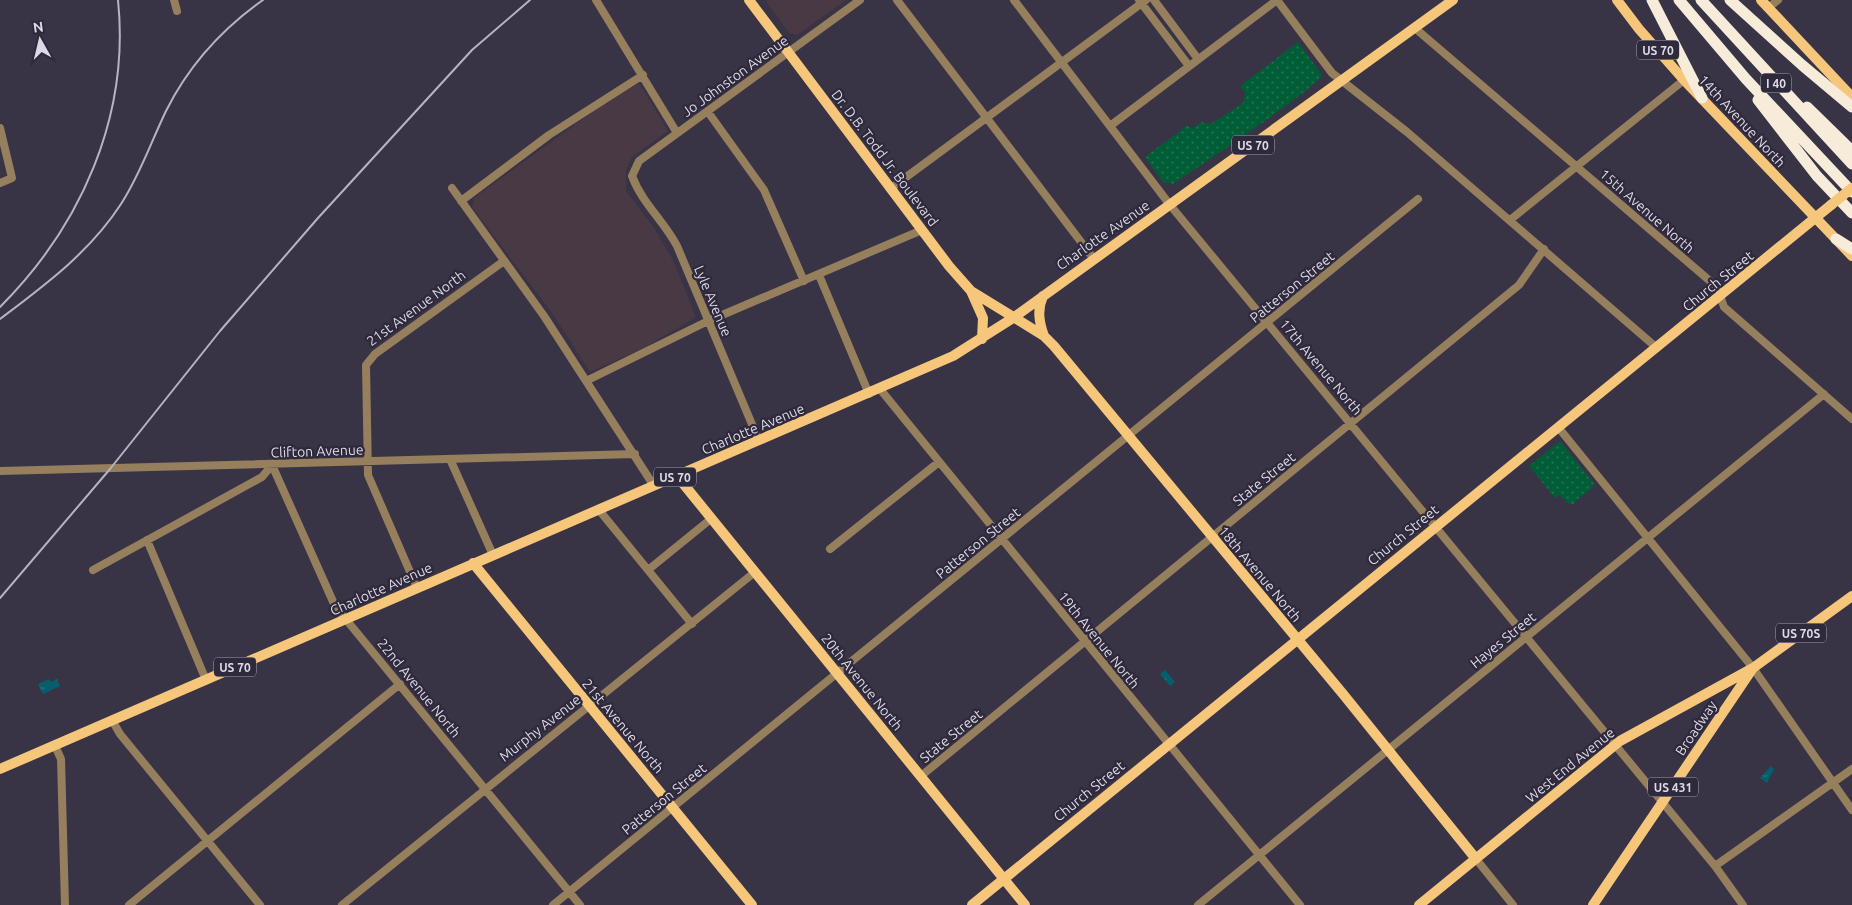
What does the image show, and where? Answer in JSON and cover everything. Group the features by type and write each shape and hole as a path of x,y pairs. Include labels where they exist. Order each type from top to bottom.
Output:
{"highway":[{"path":"1652,0 1702,98"},
{"name":"I 40","path":"1679,0 1746,78 1852,192"},
{"name":"I 40","path":"1701,0 1852,164"},
{"path":"1730,0 1802,66 1852,107"},
{"path":"1768,74 1812,111 1852,151"},
{"path":"1746,78 1761,105 1796,151 1852,213"},
{"path":"1836,239 1852,249"}],"main road":[{"name":"Charlotte Avenue","path":"0,769 939,363 982,339 1014,318 1043,295 1416,29 1453,0"},
{"name":"14th Avenue North","path":"1617,0 1639,29 1684,80 1852,256"},
{"path":"1761,0 1852,97"},
{"name":"Dr. D.B. Todd Jr. Boulevard","path":"750,1 890,189 971,291 1014,318"},
{"name":"Church Street","path":"972,905 1852,188"},
{"path":"971,291 983,318 982,339"},
{"path":"1043,295 1039,305 1039,314 1044,336"},
{"name":"18th Avenue North","path":"1014,318 1044,336 1297,639 1476,859"},
{"name":"20th Avenue North","path":"677,476 1025,905"},
{"name":"21st Avenue North","path":"473,563 752,905"},
{"name":"Broadway","path":"1593,905 1753,668 1852,596"},
{"name":"West End Avenue","path":"1419,905 1615,745 1657,719 1753,668"}],"street":[{"path":"174,0 177,11"},
{"path":"596,0 677,133"},
{"name":"Jo Johnston Avenue","path":"632,176 639,161 860,0"},
{"path":"897,0 1094,259"},
{"name":"17th Avenue North","path":"1014,0 1170,204 1352,423 1714,866 1743,905"},
{"path":"1154,0 1198,59"},
{"path":"1110,126 1277,0 1328,68 1342,82 1395,122 1657,348"},
{"path":"1768,8 1778,0"},
{"path":"890,189 1062,63 1142,1 1189,66"},
{"name":"15th Avenue North","path":"1416,29 1717,287 1724,307 1852,419"},
{"path":"461,201 550,135 643,75"},
{"path":"1510,220 1684,80"},
{"path":"708,112 764,190 804,281"},
{"path":"0,128 12,178 0,183"},
{"name":"Lyle Avenue","path":"632,176 637,190 669,231 759,441"},
{"path":"452,188 586,381 654,486"},
{"name":"Patterson Street","path":"553,905 1418,199"},
{"path":"586,381 708,322 922,230"},
{"name":"State Street","path":"921,776 1519,285 1544,250"},
{"name":"21st Avenue North","path":"417,588 369,478 365,377 368,360 504,261"},
{"path":"819,275 870,394"},
{"name":"19th Avenue North","path":"880,389 1300,905"},
{"name":"Hayes Street","path":"1198,905 1824,394"},
{"path":"1558,427 1753,668 1852,810"},
{"name":"Clifton Avenue","path":"0,471 635,454"},
{"path":"450,459 493,555"},
{"path":"830,549 938,462"},
{"path":"93,570 262,477 272,465"},
{"name":"22nd Avenue North","path":"272,465 335,606 580,905"},
{"path":"599,510 692,624"},
{"path":"648,570 712,518"},
{"path":"147,540 206,680"},
{"name":"Murphy Avenue","path":"342,905 755,572"},
{"path":"129,905 400,684"},
{"path":"112,720 120,734 260,905"},
{"path":"55,746 61,759 66,905"},
{"path":"1714,866 1852,769"},
{"path":"1476,859 1514,905"}],"shaded area":[{"path":"767,0 846,0 797,35 789,33 767,3"},
{"path":"639,83 668,131 632,157 626,170 626,191 654,228 673,260 696,317 644,348 590,372 552,313 472,207 474,198 598,108"}],"green space":[{"path":"1298,42 1322,75 1316,82 1279,111 1173,184 1163,182 1145,157 1188,125 1192,129 1201,122 1211,124 1243,103 1245,93 1240,86"},
{"path":"1560,441 1595,485 1573,504 1569,504 1559,495 1555,498 1529,466"}],"water":[{"path":"1165,670 1175,682 1170,686 1160,674"},
{"path":"49,679 51,682 57,679 60,686 43,694 38,684"},
{"path":"1771,766 1774,769 1767,783 1760,778"}],"railway":[{"path":"0,307 29,275 54,241 76,205 94,167 107,127 116,86 120,43 118,0"},
{"path":"0,319 66,267 109,221 134,182 166,111 185,79 220,36 263,0"},
{"path":"0,598 110,469 220,331 318,218 472,50 530,0"}]}
